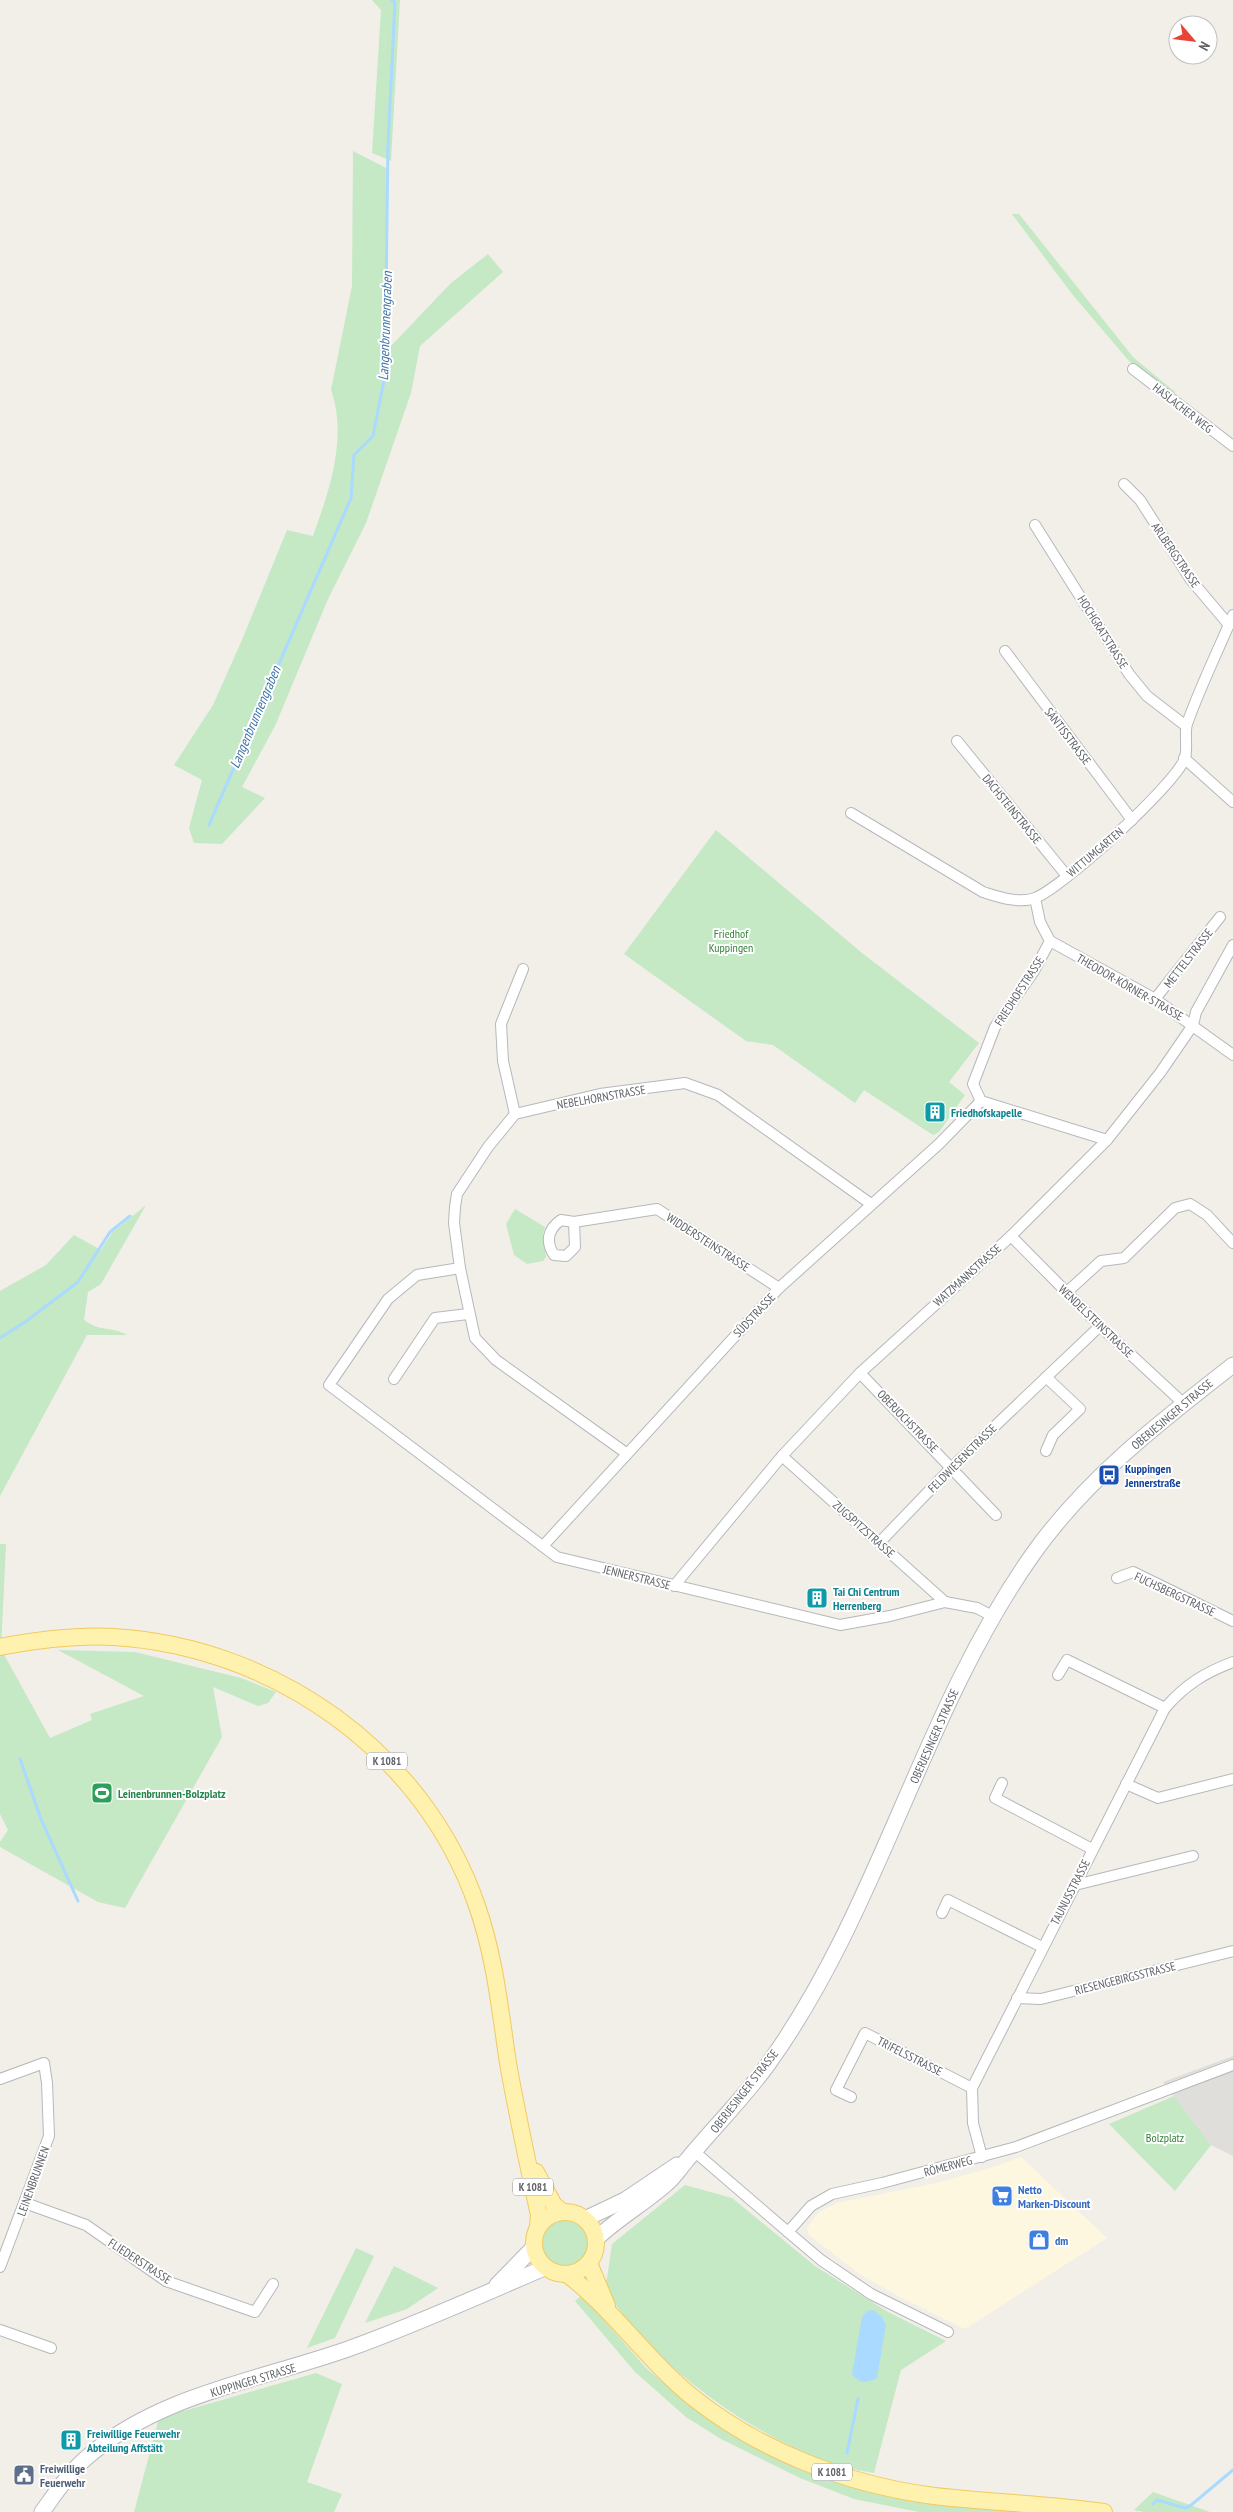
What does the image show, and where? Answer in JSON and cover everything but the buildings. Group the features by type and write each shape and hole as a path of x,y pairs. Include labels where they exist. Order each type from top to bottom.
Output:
{"main road":[{"name":"OBERJESINGER STRASSE","path":"691,2156 770,2062 814,1991 882,1854 955,1689 994,1617 1032,1555 1063,1515 1114,1464 1183,1403 1233,1365"},
{"name":"K 1081","path":"0,1647 55,1639 112,1637 170,1644 212,1654 266,1675 301,1693 350,1727 380,1753 410,1787 440,1828 463,1871 476,1904 493,1965 516,2109 526,2149 538,2215 538,2226"},
{"name":"K 1081","path":"526,2149 549,2198 563,2212"},
{"path":"585,2219 625,2200 673,2166 691,2156"},
{"path":"596,2239 667,2184 691,2156"},
{"path":"563,2212 574,2213 585,2219 592,2228 596,2239 596,2250 589,2263 579,2271 568,2275 556,2274 544,2268 537,2259 534,2248 534,2236 538,2226 547,2217 563,2212"},
{"name":"KUPPINGER STRASSE","path":"492,2289 534,2248"},
{"name":"K 1081","path":"589,2263 611,2315"},
{"name":"KUPPINGER STRASSE","path":"42,2512 83,2460 136,2422 174,2404 303,2364 400,2330 544,2268"},
{"name":"K 1081","path":"568,2275 611,2315 666,2375 696,2400 749,2435 816,2466 850,2478 908,2492 1104,2512"}],"street":[{"name":"HASLACHER WEG","path":"1134,370 1233,446"},
{"name":"ARLBERGSTRASSE","path":"1124,484 1140,500 1191,580 1229,625"},
{"name":"HOCHGRATSTRASSE","path":"1035,525 1129,674 1147,696 1186,726"},
{"path":"1233,614 1186,726 1184,758 1233,802"},
{"name":"SÄNTISSTRASSE","path":"1005,651 1132,820"},
{"name":"DACHSTEINSTRASSE","path":"957,741 1066,876"},
{"name":"WITTUMGARTEN","path":"1035,898 1066,876 1132,820 1184,758"},
{"path":"851,813 983,892 1006,899 1035,898 1040,922 1050,941"},
{"name":"METTELSTRASSE","path":"1155,999 1220,917"},
{"name":"THEODOR-KÖRNER-STRASSE","path":"1050,941 1155,999 1233,1055"},
{"name":"FRIEDHOFSTRASSE","path":"981,1101 974,1084 988,1042 995,1027 1034,971 1050,941"},
{"name":"WATZMANNSTRASSE","path":"674,1586 782,1456 860,1373 1011,1236 1107,1140 1160,1073 1193,1025 1196,1012 1233,944"},
{"path":"523,969 501,1024 502,1062 515,1114 488,1147 457,1194 454,1223 468,1314 475,1338 496,1360 626,1453"},
{"name":"NEBELHORNSTRASSE","path":"515,1114 600,1094 685,1083 718,1095 871,1204"},
{"path":"981,1101 1107,1140"},
{"name":"SÜDSTRASSE","path":"544,1546 626,1453 779,1288 938,1144 981,1101"},
{"path":"1067,1292 1101,1261 1124,1258 1176,1208 1190,1204 1207,1215 1233,1243"},
{"name":"WIDDERSTEINSTRASSE","path":"574,1222 657,1209 779,1288"},
{"name":"WENDELSTEINSTRASSE","path":"1011,1236 1100,1326 1183,1403"},
{"name":"JENNERSTRASSE","path":"460,1268 417,1275 388,1299 330,1385 557,1557 840,1625 890,1616 945,1602 976,1608 994,1617"},
{"path":"394,1379 435,1318 468,1314"},
{"name":"FELDWIESENSTRASSE","path":"880,1542 952,1467 1100,1326"},
{"name":"OBERJOCHSTRASSE","path":"860,1373 996,1515"},
{"path":"1046,1377 1080,1408 1053,1435 1046,1451"},
{"name":"ZUGSPITZSTRASSE","path":"782,1456 945,1602"},
{"name":"FUCHSBERGSTRASSE","path":"1117,1578 1133,1572 1233,1621"},
{"path":"1058,1674 1067,1660 1165,1708"},
{"name":"TAUNUSSTRASSE","path":"982,2157 973,2123 972,2088 1042,1947 1165,1708 1182,1688 1216,1668 1233,1662"},
{"path":"1126,1784 1158,1798 1233,1779"},
{"path":"1002,1783 995,1798 1092,1849"},
{"path":"1075,1885 1193,1856"},
{"path":"942,1913 948,1900 1042,1947"},
{"name":"RIESENGEBIRGSSTRASSE","path":"1017,1998 1041,1999 1233,1951"},
{"name":"TRIFELSSTRASSE","path":"851,2097 836,2090 865,2033 972,2088"},
{"name":"LEINENBRUNNEN","path":"0,2080 44,2063 47,2083 49,2136 0,2266"},
{"name":"RÖMERWEG","path":"788,2232 811,2206 832,2194 1016,2147 1233,2065"},
{"path":"691,2156 821,2260 871,2294 948,2332"},
{"name":"FLIEDERSTRASSE","path":"25,2203 86,2225 166,2281 255,2312 273,2284"},
{"path":"0,2330 50,2348"}],"shaded area":[{"path":"1233,2056 1233,2156 1211,2145 1163,2082"},
{"path":"1021,2157 1107,2238 965,2329 900,2297 861,2275 809,2235 807,2228 819,2212 837,2203 936,2183 994,2167"}],"green space":[{"path":"372,0 400,0 391,161 372,153 381,10"},
{"path":"353,151 386,168 387,346 391,346 451,283 488,254 503,272 420,346 411,393 366,523 328,599 275,726 242,787 265,798 222,844 194,843 189,828 202,780 174,765 213,705 287,530 313,536 330,483 337,445 338,427 336,408 331,390 352,286"},
{"path":"1012,214 1019,214 1133,357 1175,392 1173,395 1129,361 1072,294"},
{"name":"Friedhof Kuppingen","path":"716,830 862,953 979,1043 949,1082 965,1095 939,1132 933,1135 864,1090 855,1103 773,1045 746,1041 624,954"},
{"path":"146,1205 101,1284 88,1292 84,1320 100,1328 127,1335 87,1335 0,1496 0,1291 46,1265 74,1235 101,1250 112,1233"},
{"path":"515,1209 545,1227 543,1234 546,1257 543,1261 527,1264 514,1255 506,1224"},
{"path":"0,1544 6,1544 1,1649 50,1738 92,1720 90,1714 144,1696 58,1650 135,1652 241,1678 276,1692 268,1703 258,1706 213,1687 222,1737 125,1908 98,1902 0,1847 0,1842 8,1830 0,1814"},
{"name":"Bolzplatz","path":"1174,2096 1211,2145 1175,2191 1109,2124"},
{"path":"685,2185 732,2198 815,2266 888,2312 946,2341 901,2370 874,2473 838,2466 801,2451 735,2414 702,2392 672,2367 621,2312 602,2283 607,2279 612,2244"},
{"path":"559,2217 569,2217 583,2224 590,2238 590,2248 583,2262 569,2269 559,2269 549,2265 542,2258 538,2248 538,2238 542,2228 549,2221"},
{"path":"356,2248 374,2256 335,2338 307,2348"},
{"path":"394,2266 438,2288 407,2309 365,2323"},
{"path":"582,2295 646,2368 694,2409 726,2431 792,2465 1048,2512 919,2512 854,2499 800,2478 721,2439 686,2417 635,2372 575,2301"},
{"path":"316,2373 342,2384 307,2482 342,2494 334,2512 134,2512 159,2418"},
{"path":"1153,2492 1210,2512 1144,2512 1134,2510"}],"water":[{"path":"873,2310 882,2317 886,2325 877,2378 863,2382 852,2374 862,2317 867,2311"}],"waterway":[{"name":"Langenbrunnengraben","path":"209,825 351,498 354,455 373,436 385,375 388,145 395,3 392,0"},
{"name":"Langenbrunnengraben","path":"0,1338 25,1322 78,1282 110,1232 130,1216"},
{"path":"20,1759 41,1819 78,1901"},
{"path":"847,2453 858,2399"},
{"path":"1153,2504 1157,2500 1185,2508 1190,2506 1233,2470"}],"place":[{"name":"Friedhofskapelle","path":"935,1112"},
{"name":"Kuppingen Jennerstraße","path":"1109,1475"},
{"name":"Tai Chi Centrum Herrenberg","path":"817,1598"},
{"name":"Leinenbrunnen-Bolzplatz","path":"102,1793"},
{"name":"Netto Marken-Discount","path":"1002,2196"},
{"name":"dm","path":"1039,2240"},
{"name":"Freiwillige Feuerwehr Abteilung Affstätt","path":"71,2440"},
{"name":"Freiwillige Feuerwehr","path":"24,2475"}]}
